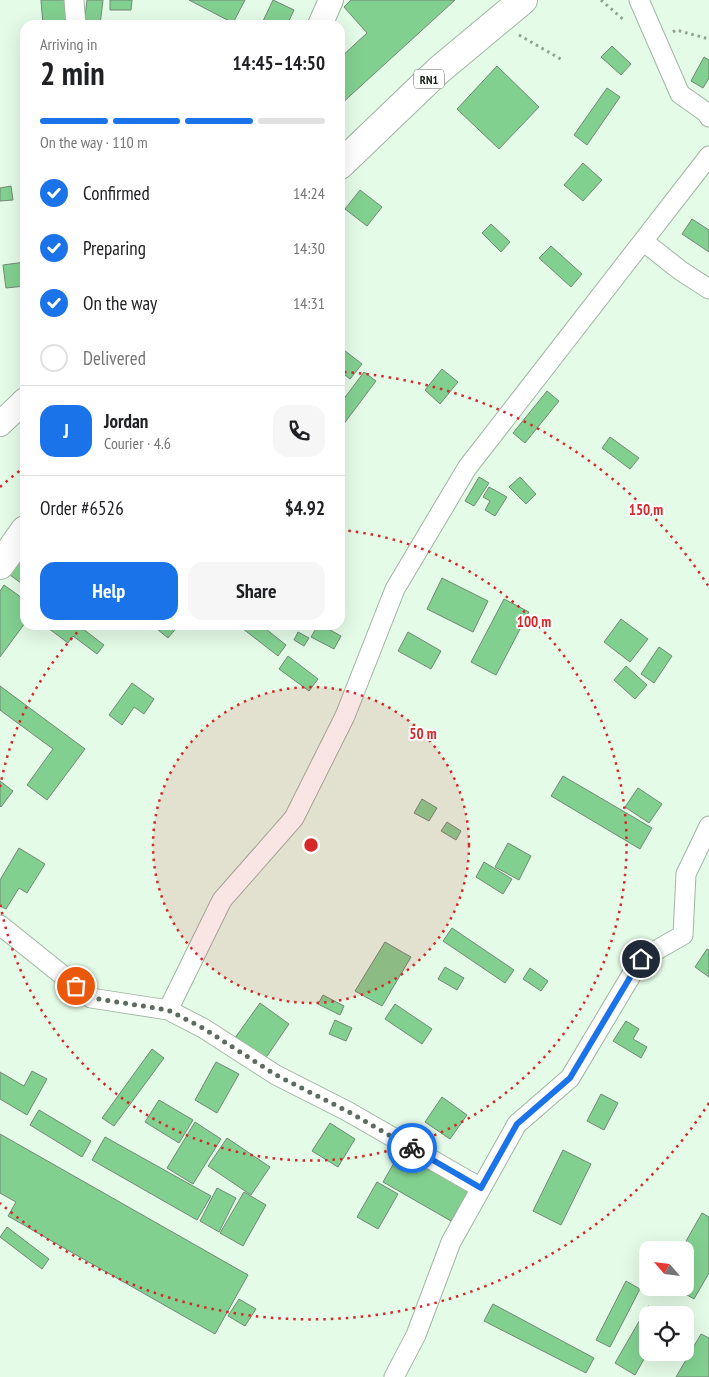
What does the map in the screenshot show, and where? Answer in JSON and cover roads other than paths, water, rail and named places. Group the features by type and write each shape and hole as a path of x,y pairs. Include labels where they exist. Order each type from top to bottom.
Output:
{"highway":[{"name":"RN1","path":"345,160 439,70 523,0"},
{"path":"0,565 20,537"}],"street":[{"path":"74,0 76,20"},
{"path":"322,20 331,0"},
{"path":"639,0 680,94 707,113 709,117"},
{"path":"168,1010 222,900 294,818 345,716 395,590 467,468 709,156"},
{"path":"643,242 681,271 709,289"},
{"path":"0,424 20,405"},
{"path":"394,1377 416,1335 452,1242 517,1124 570,1078 641,959 684,935 686,874 709,826"},
{"path":"0,925 92,998 168,1010 203,1028 276,1075 347,1111 481,1188"}]}
